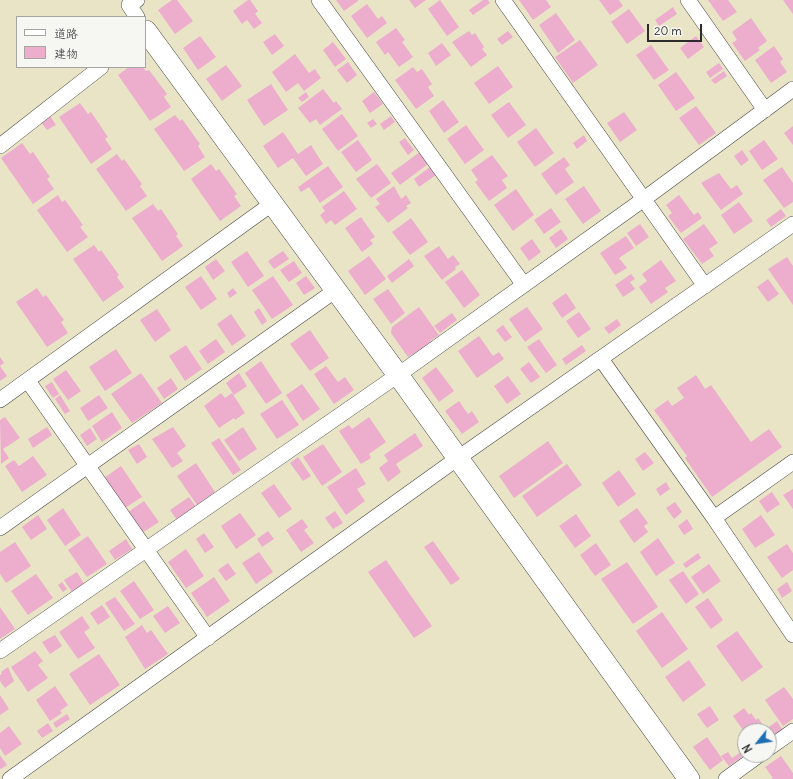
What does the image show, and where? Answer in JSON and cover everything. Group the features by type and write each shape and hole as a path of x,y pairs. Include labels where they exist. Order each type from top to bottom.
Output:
{"street":[{"path":"136,16 129,5 137,0"},
{"path":"319,0 524,285"},
{"path":"503,0 705,286"},
{"path":"688,0 765,110"},
{"path":"146,31 398,375 689,779"},
{"path":"0,146 99,68"},
{"path":"0,651 147,551 398,375 644,199 793,89"},
{"path":"0,400 273,203"},
{"path":"10,779 458,458 793,224"},
{"path":"0,528 336,290"},
{"path":"601,359 714,518 793,635"},
{"path":"28,380 208,638"},
{"path":"714,518 793,462"},
{"path":"777,742 793,731"},
{"path":"726,779 748,763"}],"building":[{"path":"172,0 177,0 193,21 175,34 158,10"},
{"path":"250,0 258,11 255,14 262,23 254,29 247,20 242,24 233,11"},
{"path":"336,0 358,0 358,1 344,11"},
{"path":"409,0 426,0 415,8"},
{"path":"440,0 459,27 447,36 428,9"},
{"path":"483,0 488,0 490,3 473,15 469,10"},
{"path":"519,0 546,0 551,7 533,20"},
{"path":"599,0 619,0 623,6 610,15"},
{"path":"708,0 728,0 737,12 723,21"},
{"path":"783,0 793,0 793,14"},
{"path":"367,4 378,19 382,16 387,23 367,38 351,16"},
{"path":"673,7 677,14 659,26 655,20"},
{"path":"629,9 645,31 627,44 611,22"},
{"path":"556,13 575,40 558,53 539,25"},
{"path":"751,18 767,41 758,48 760,50 745,61 732,43 737,40 732,32"},
{"path":"396,28 405,40 402,42 413,57 399,67 388,52 385,55 376,42"},
{"path":"469,31 472,35 475,33 484,47 482,49 487,55 471,67 452,42"},
{"path":"508,31 513,37 502,45 497,39"},
{"path":"275,34 284,46 272,55 263,42"},
{"path":"200,36 216,57 198,70 183,48"},
{"path":"696,36 704,47 688,59 680,48"},
{"path":"580,40 598,65 573,83 555,57"},
{"path":"333,42 346,59 335,67 323,50"},
{"path":"442,43 451,55 436,66 428,53"},
{"path":"651,45 669,70 654,80 636,55"},
{"path":"774,46 783,59 780,62 787,72 771,83 755,60"},
{"path":"295,54 309,73 315,69 321,78 304,91 298,83 286,92 272,72"},
{"path":"348,62 357,75 347,83 337,70"},
{"path":"719,63 723,69 710,78 706,72"},
{"path":"226,65 242,86 222,101 206,79"},
{"path":"498,66 513,87 489,104 474,83"},
{"path":"413,67 417,72 422,69 432,84 428,87 434,96 416,109 395,80"},
{"path":"128,68 144,68 146,71 149,70 167,94 164,97 171,107 150,121 118,75"},
{"path":"724,71 727,76 715,84 711,80"},
{"path":"676,72 695,98 676,111 658,85"},
{"path":"271,84 288,110 264,126 247,100"},
{"path":"323,89 334,103 336,101 342,109 320,125 316,119 310,123 298,108"},
{"path":"306,92 309,97 302,102 298,98"},
{"path":"374,92 383,104 370,113 362,101"},
{"path":"443,100 459,122 444,133 429,111"},
{"path":"509,102 526,125 508,138 491,115"},
{"path":"80,103 88,114 91,112 108,137 105,139 112,149 91,164 59,117"},
{"path":"696,106 716,133 699,145 679,118"},
{"path":"624,112 637,130 620,142 607,123"},
{"path":"342,114 358,136 338,151 322,129"},
{"path":"175,115 180,121 182,119 200,144 198,146 205,157 184,171 154,129"},
{"path":"50,116 56,125 47,130 41,122"},
{"path":"391,116 395,122 384,130 380,124"},
{"path":"373,119 377,124 371,128 367,123"},
{"path":"466,125 484,150 465,164 447,139"},
{"path":"793,126 793,145 784,133"},
{"path":"536,128 554,153 535,167 517,142"},
{"path":"283,132 298,154 311,145 323,164 306,176 293,158 278,168 263,146"},
{"path":"584,135 587,141 577,149 573,143"},
{"path":"405,138 414,150 408,155 399,142"},
{"path":"358,140 372,160 356,172 341,152"},
{"path":"764,140 778,159 762,170 749,151"},
{"path":"22,143 30,154 33,152 50,177 47,179 54,189 33,204 1,158"},
{"path":"742,150 749,160 741,166 734,156"},
{"path":"420,152 428,164 400,185 391,173"},
{"path":"117,154 122,161 124,159 142,184 140,186 147,196 126,211 96,169"},
{"path":"492,155 508,176 502,180 507,188 489,201 475,182 478,180 471,170"},
{"path":"564,157 570,165 565,169 574,182 556,195 541,174"},
{"path":"211,164 216,171 219,169 237,194 234,196 241,206 220,221 191,179"},
{"path":"377,164 391,183 371,198 356,179"},
{"path":"328,166 343,187 320,203 309,187 301,192 298,187"},
{"path":"430,167 436,175 419,187 414,179"},
{"path":"782,167 793,183 793,202 784,208 763,180"},
{"path":"719,173 731,189 737,185 743,194 721,210 701,183"},
{"path":"394,186 401,199 406,195 411,203 406,206 408,208 388,223 375,207 380,204 376,199"},
{"path":"584,186 601,211 583,224 565,199"},
{"path":"516,189 534,215 513,231 494,205"},
{"path":"344,191 357,209 335,225 331,220 326,224 320,215 325,211 322,207"},
{"path":"58,195 62,202 65,200 83,225 80,227 88,237 67,252 37,210"},
{"path":"679,195 694,215 698,212 702,218 681,233 668,216 672,213 666,205"},
{"path":"739,202 753,221 734,234 721,215"},
{"path":"153,204 158,211 161,209 178,234 176,236 183,246 162,261 132,218"},
{"path":"551,208 561,222 544,234 534,220"},
{"path":"781,209 786,216 771,227 766,220"},
{"path":"361,217 375,237 370,240 373,244 362,252 345,228"},
{"path":"411,218 428,242 410,255 392,232"},
{"path":"640,224 649,237 636,246 627,233"},
{"path":"704,224 718,243 709,249 714,256 702,264 683,239"},
{"path":"561,229 568,239 556,248 549,238"},
{"path":"626,236 634,248 619,258 627,268 615,275 600,253"},
{"path":"532,239 541,252 529,261 520,248"},
{"path":"94,245 99,252 101,250 119,275 117,277 124,287 103,302 73,259"},
{"path":"439,246 448,259 453,255 460,264 442,280 424,256"},
{"path":"247,251 264,276 248,287 231,262"},
{"path":"283,251 289,259 274,269 268,261"},
{"path":"369,256 386,279 365,295 348,271"},
{"path":"787,257 793,266 793,305 768,269"},
{"path":"216,259 225,271 213,280 205,267"},
{"path":"409,259 414,266 392,283 387,276"},
{"path":"661,260 676,281 665,288 668,292 651,304 639,287 647,281 642,274"},
{"path":"294,261 302,273 289,282 280,270"},
{"path":"462,270 480,295 464,308 445,282"},
{"path":"631,274 635,279 630,282 635,289 623,297 615,285"},
{"path":"201,276 217,299 201,310 185,287"},
{"path":"273,276 293,305 272,319 252,290"},
{"path":"306,276 315,288 304,295 296,283"},
{"path":"768,279 779,294 768,302 757,287"},
{"path":"37,288 43,297 46,295 64,320 61,322 68,333 47,347 16,302"},
{"path":"233,288 237,293 230,298 227,293"},
{"path":"388,289 405,313 391,324 373,299"},
{"path":"566,293 576,308 562,318 552,303"},
{"path":"419,307 439,335 430,341 432,343 414,356 413,354 408,357 391,333 392,327"},
{"path":"527,307 543,329 525,342 509,319"},
{"path":"259,308 267,321 262,325 254,312"},
{"path":"157,309 171,330 155,342 140,320"},
{"path":"579,312 591,329 578,338 566,321"},
{"path":"452,313 457,320 440,333 434,326"},
{"path":"231,314 246,336 232,346 217,324"},
{"path":"617,319 621,325 609,334 604,328"},
{"path":"503,325 512,337 505,342 496,330"},
{"path":"310,330 329,358 310,371 290,344"},
{"path":"479,336 493,356 499,352 504,359 477,378 458,351"},
{"path":"216,339 225,352 208,364 199,351"},
{"path":"539,339 557,365 546,373 527,347"},
{"path":"186,345 202,369 185,381 169,356"},
{"path":"582,345 586,351 566,365 562,359"},
{"path":"116,349 132,373 105,391 89,367"},
{"path":"0,357 4,363 0,366"},
{"path":"261,361 282,393 266,404 245,373"},
{"path":"529,362 540,377 531,383 520,369"},
{"path":"0,366 7,376 0,381"},
{"path":"326,366 338,382 345,377 354,390 334,404 314,374"},
{"path":"436,367 454,391 439,402 422,378"},
{"path":"66,370 81,391 68,400 53,379"},
{"path":"141,373 162,403 132,423 111,394"},
{"path":"239,373 247,386 234,395 226,383"},
{"path":"696,375 705,389 711,385 751,442 769,429 782,447 712,497 685,458 687,456 654,410 668,400 672,406 684,398 677,388"},
{"path":"508,376 521,394 507,404 494,386"},
{"path":"171,378 178,389 164,399 157,388"},
{"path":"52,382 59,394 53,398 45,386"},
{"path":"302,384 320,409 303,421 286,395"},
{"path":"221,393 225,398 232,393 245,413 219,428 204,406"},
{"path":"60,395 70,411 65,414 55,399"},
{"path":"99,395 108,408 88,421 80,408"},
{"path":"282,400 299,425 277,439 260,414"},
{"path":"459,401 468,414 472,411 479,422 462,434 445,411"},
{"path":"112,412 122,428 102,442 92,426"},
{"path":"5,417 20,438 3,449 9,458 1,464 0,420"},
{"path":"369,417 386,442 369,454 371,458 361,464 339,431 349,425 352,429"},
{"path":"47,427 52,435 33,448 28,439"},
{"path":"173,427 186,446 177,453 183,461 172,468 152,439"},
{"path":"243,427 257,449 239,461 224,440"},
{"path":"90,428 97,439 87,446 80,435"},
{"path":"415,433 423,446 396,464 401,472 388,482 379,468 388,461 384,455"},
{"path":"219,438 241,470 233,475 211,443"},
{"path":"548,441 563,463 514,498 499,476"},
{"path":"139,444 147,457 137,464 128,450"},
{"path":"323,444 342,472 322,486 303,457"},
{"path":"645,452 654,463 643,471 635,459"},
{"path":"33,456 47,475 22,492 5,466 14,460 19,466"},
{"path":"298,457 311,476 303,481 290,463"},
{"path":"196,463 215,492 197,505 177,476"},
{"path":"567,464 582,485 537,517 522,496"},
{"path":"121,466 142,497 125,508 104,478"},
{"path":"356,468 366,484 357,489 365,501 346,515 327,487"},
{"path":"619,470 636,494 618,507 602,483"},
{"path":"666,482 670,489 660,496 656,489"},
{"path":"274,484 292,509 279,518 261,493"},
{"path":"793,489 793,509 783,495"},
{"path":"772,492 780,504 767,513 759,501"},
{"path":"189,497 196,507 177,520 170,510"},
{"path":"144,501 159,522 142,533 128,512"},
{"path":"675,502 682,512 674,519 666,508"},
{"path":"63,508 81,535 65,546 47,520"},
{"path":"637,508 648,523 644,526 648,532 634,543 619,521"},
{"path":"335,511 343,523 333,529 325,518"},
{"path":"240,513 256,535 236,549 221,526"},
{"path":"576,514 591,536 575,548 559,526"},
{"path":"38,515 47,529 31,540 22,527"},
{"path":"761,515 775,535 755,548 742,529"},
{"path":"302,519 308,527 304,530 314,543 301,552 286,530"},
{"path":"687,519 693,529 684,535 678,526"},
{"path":"268,531 274,539 262,547 257,539"},
{"path":"204,533 214,547 205,553 196,539"},
{"path":"88,536 107,564 87,577 68,550"},
{"path":"658,538 675,563 656,576 640,552"},
{"path":"126,539 132,549 115,560 109,551"},
{"path":"433,541 460,579 451,585 424,547"},
{"path":"15,542 31,566 6,583 0,574 0,552"},
{"path":"596,543 611,565 595,576 580,555"},
{"path":"787,544 793,553 793,570 782,578 767,557"},
{"path":"186,549 204,576 186,588 168,562"},
{"path":"259,552 273,572 256,584 242,563"},
{"path":"698,553 701,558 686,568 683,564"},
{"path":"386,560 432,626 414,638 368,572"},
{"path":"627,562 658,607 633,624 601,579"},
{"path":"228,563 236,574 226,581 218,570"},
{"path":"709,564 721,581 703,594 691,577"},
{"path":"683,571 699,594 686,604 669,580"},
{"path":"77,572 84,584 72,592 64,580"},
{"path":"36,574 53,598 28,615 11,591"},
{"path":"214,577 230,601 207,617 191,593"},
{"path":"134,581 154,610 140,619 120,591"},
{"path":"62,582 67,589 63,592 58,585"},
{"path":"787,582 792,591 782,598 777,589"},
{"path":"115,597 135,624 124,631 105,603"},
{"path":"708,598 723,620 711,629 695,607"},
{"path":"102,605 110,617 98,625 90,613"},
{"path":"168,606 180,623 165,633 153,616"},
{"path":"0,607 15,629 0,639"},
{"path":"662,612 688,649 662,668 636,631"},
{"path":"82,616 90,628 84,632 95,648 78,659 59,632"},
{"path":"142,625 147,633 151,630 168,654 145,669 125,637"},
{"path":"737,631 763,667 742,682 716,646"},
{"path":"55,635 62,646 50,654 42,642"},
{"path":"35,651 43,661 38,665 48,678 28,692 11,667"},
{"path":"99,654 120,685 90,705 69,674"},
{"path":"689,660 706,685 683,702 665,677"},
{"path":"8,667 14,681 5,688 0,681 0,675 2,674 1,672"},
{"path":"55,686 68,705 60,711 62,713 50,721 36,700"},
{"path":"784,687 793,699 793,719 783,726 765,700"},
{"path":"0,695 9,709 0,715"},
{"path":"710,706 719,720 707,728 697,714"},
{"path":"744,708 749,715 751,713 756,720 758,718 762,723 738,723 733,716"},
{"path":"67,714 70,719 56,728 53,723"},
{"path":"777,721 785,734 777,739 777,723 774,723"},
{"path":"48,723 53,731 42,738 37,731"},
{"path":"9,726 22,744 5,756 0,748 0,733"},
{"path":"707,737 723,760 710,770 693,747"},
{"path":"728,752 732,758 737,755 737,760 729,766 721,756"},
{"path":"0,755 7,765 1,769 0,768"},
{"path":"781,756 793,773 793,779 771,779 773,778 765,767 771,763 777,763 777,759"}]}
